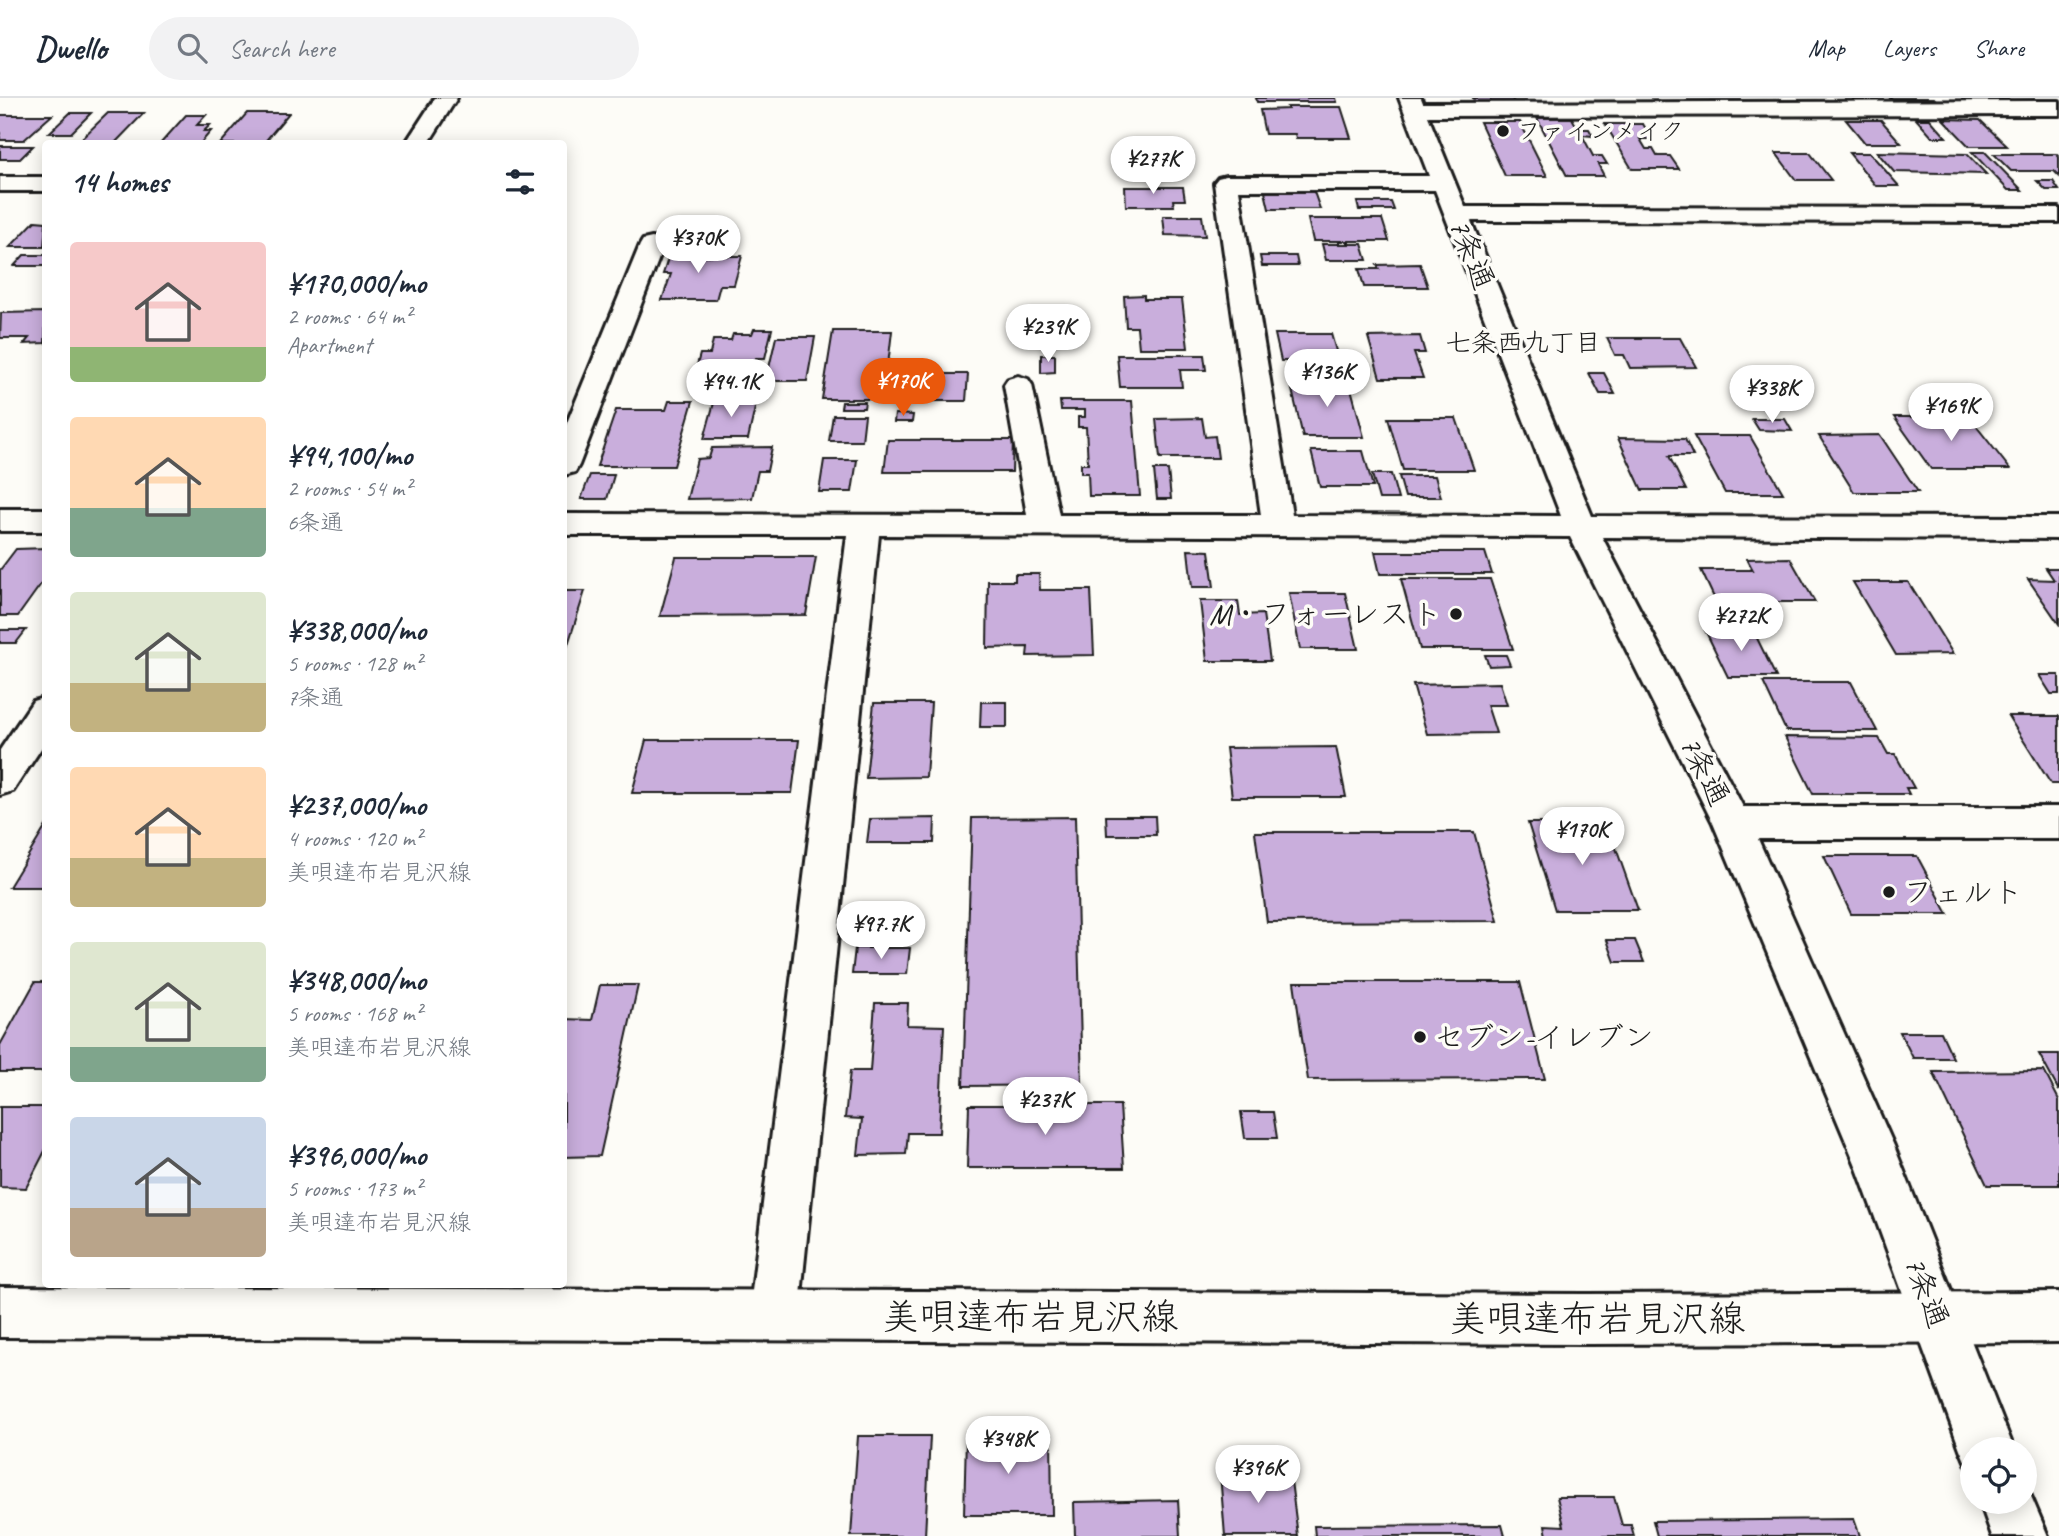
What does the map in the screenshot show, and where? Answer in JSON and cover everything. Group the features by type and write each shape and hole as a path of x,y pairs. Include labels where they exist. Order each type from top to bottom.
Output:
{"street":[{"path":"419,140 446,98"},
{"path":"1413,104 2059,108"},
{"name":"7条通","path":"1413,104 1580,525 1732,823 1878,1162 1982,1437"},
{"path":"1278,525 1226,183 1449,199 2059,215"},
{"path":"0,184 42,184"},
{"path":"567,458 652,245"},
{"path":"1018,385 1045,525"},
{"path":"0,520 42,520"},
{"path":"567,524 2059,528"},
{"path":"774,1315 864,525"},
{"path":"0,780 42,716"},
{"path":"1732,823 2059,822"},
{"name":"美唄達布岩見沢線","path":"0,1312 1586,1319 2059,1317"},
{"path":"2012,1514 2020,1536"}],"building":[{"path":"1256,98 1336,98 1337,102 1257,102"},
{"path":"1473,98 1512,98 1515,103 1475,103"},
{"path":"1890,98 1934,98 1937,101 1892,101"},
{"path":"1287,107 1341,107 1351,138 1296,138 1295,134 1265,134 1260,110 1288,109"},
{"path":"70,113 91,113 71,133 49,133"},
{"path":"108,113 144,113 118,140 80,140"},
{"path":"247,113 289,113 266,140 223,140"},
{"path":"0,115 52,115 24,140 0,140"},
{"path":"186,115 206,115 197,125 210,125 204,131 211,131 203,140 164,140"},
{"path":"1537,118 1572,118 1578,129 1589,129 1593,136 1582,135 1593,156 1602,156 1607,164 1598,164 1604,176 1567,176"},
{"path":"1916,119 1930,119 1946,137 1932,137"},
{"path":"1943,119 1980,120 2007,146 1969,146"},
{"path":"1846,120 1881,120 1901,143 1865,143"},
{"path":"1480,122 1520,122 1547,176 1505,176"},
{"path":"1605,124 1643,124 1652,139 1640,139 1646,149 1653,149 1657,156 1670,156 1679,169 1632,169"},
{"path":"0,146 33,146 20,159 0,159"},
{"path":"1877,152 1967,154 1986,174 1894,172"},
{"path":"1972,152 1985,152 2022,190 2008,190"},
{"path":"1776,153 1810,153 1831,180 1796,180"},
{"path":"1849,153 1870,153 1899,186 1876,186"},
{"path":"1994,154 2056,154 2059,157 2059,176 2054,171 2011,171"},
{"path":"2037,181 2053,181 2059,190 2046,190"},
{"path":"1125,187 1183,187 1185,200 1173,200 1174,206 1126,206"},
{"path":"1265,192 1314,192 1320,209 1269,209"},
{"path":"1357,202 1391,202 1394,210 1359,210"},
{"path":"1163,216 1202,216 1205,236 1165,235"},
{"path":"1308,219 1382,219 1389,241 1313,241"},
{"path":"35,221 42,222 42,247 10,247"},
{"path":"1322,244 1362,244 1367,260 1326,260"},
{"path":"671,249 706,249 704,256 742,256 734,285 720,285 716,300 662,300 671,274 663,274"},
{"path":"24,255 42,255 42,266 14,266"},
{"path":"1260,256 1296,256 1298,266 1262,266"},
{"path":"1420,264 1428,287 1364,287 1359,269 1379,269 1377,265"},
{"path":"1144,295 1144,299 1182,299 1188,348 1139,348 1137,327 1126,327 1124,296"},
{"path":"42,312 42,343 24,344 29,338 0,338 1,313"},
{"path":"754,329 772,329 765,358 756,358 750,381 726,382 728,376 694,376 700,354 710,354 713,340 731,340 733,334 752,334"},
{"path":"833,331 892,331 884,399 822,399"},
{"path":"1275,334 1331,334 1339,361 1281,361"},
{"path":"1420,336 1425,353 1414,353 1423,378 1380,378 1368,337"},
{"path":"776,337 815,337 807,381 766,381"},
{"path":"1607,338 1680,338 1696,367 1630,368 1624,355 1615,355"},
{"path":"1041,355 1055,355 1055,372 1041,373"},
{"path":"1117,355 1204,355 1206,370 1180,370 1182,387 1120,387"},
{"path":"1589,373 1604,373 1615,394 1600,394"},
{"path":"909,374 968,374 966,401 906,401"},
{"path":"1290,381 1349,381 1364,437 1303,437"},
{"path":"715,399 757,399 748,439 704,439"},
{"path":"669,401 693,401 674,466 597,466 616,410 666,410"},
{"path":"1060,401 1132,401 1140,496 1089,496 1088,473 1081,473 1081,464 1088,464 1086,427 1078,427 1078,417 1085,417 1085,410 1061,410"},
{"path":"842,402 865,402 864,408 841,408"},
{"path":"895,414 913,415 912,422 894,422"},
{"path":"833,415 865,415 862,441 829,441"},
{"path":"1894,417 1969,417 2010,469 1931,469"},
{"path":"1202,418 1205,437 1215,436 1218,458 1160,458 1156,419"},
{"path":"1388,418 1456,418 1474,470 1403,470"},
{"path":"1752,419 1785,419 1792,431 1759,430"},
{"path":"1880,435 1918,492 1854,492 1819,436"},
{"path":"1694,436 1750,436 1783,493 1725,493"},
{"path":"1618,438 1685,439 1693,456 1669,456 1686,490 1642,490"},
{"path":"888,440 1013,440 1012,472 884,472"},
{"path":"772,447 767,471 758,471 752,498 687,499 697,459 709,458 712,448"},
{"path":"1311,451 1363,451 1373,487 1320,487"},
{"path":"824,460 857,460 852,492 819,492"},
{"path":"1154,470 1168,470 1171,499 1157,499"},
{"path":"1372,474 1391,474 1398,499 1379,499"},
{"path":"590,475 614,475 607,499 581,499"},
{"path":"1399,476 1435,476 1441,497 1405,497"},
{"path":"42,548 42,583 18,616 0,616 0,570 16,549"},
{"path":"1188,550 1209,551 1214,587 1192,587"},
{"path":"1375,552 1485,552 1492,574 1380,574"},
{"path":"676,557 816,557 806,615 660,616"},
{"path":"1790,558 1815,602 1716,602 1701,570 1753,570 1747,559"},
{"path":"2046,568 2059,568 2059,624 2028,579 2054,580"},
{"path":"1015,574 1039,574 1040,590 1091,590 1094,655 1027,656 1028,647 987,648 988,581 1015,581"},
{"name":"M・フォーレスト","path":"1401,579 1490,579 1513,649 1420,649"},
{"path":"1853,582 1908,582 1953,654 1896,655"},
{"path":"567,591 585,591 567,648"},
{"path":"1289,593 1345,593 1358,649 1300,649"},
{"path":"1200,601 1238,601 1240,615 1263,614 1270,661 1207,661"},
{"path":"0,630 26,630 16,643 0,643"},
{"path":"1705,630 1753,630 1776,677 1728,677"},
{"path":"1485,655 1506,655 1510,665 1489,666"},
{"path":"2039,675 2059,675 2059,694 2051,694"},
{"path":"1763,682 1851,682 1877,731 1786,731"},
{"path":"1500,683 1507,705 1487,705 1496,733 1427,734 1413,685"},
{"path":"981,702 1007,702 1007,727 980,727"},
{"path":"874,703 931,703 926,777 866,778"},
{"path":"2008,716 2059,716 2059,784 2051,784"},
{"path":"1785,737 1879,738 1888,754 1895,754 1914,788 1906,788 1909,794 1813,794"},
{"path":"646,740 799,740 792,793 632,793"},
{"path":"1336,747 1346,797 1232,797 1226,748"},
{"path":"1106,816 1155,816 1156,835 1107,835"},
{"path":"1075,817 1082,1085 963,1086 972,818"},
{"path":"935,818 934,843 867,843 870,819"},
{"path":"1528,823 1607,823 1638,910 1555,910"},
{"path":"1255,832 1474,832 1498,921 1267,922"},
{"path":"42,833 42,887 9,887"},
{"path":"1824,856 1917,856 1948,914 1851,914"},
{"path":"1607,940 1635,940 1644,962 1615,962"},
{"path":"855,948 910,948 907,974 852,974"},
{"path":"35,982 42,982 42,1072 0,1072 0,1045"},
{"path":"1294,982 1520,982 1545,1079 1308,1080"},
{"path":"600,985 638,985 600,1156 567,1157 567,1019 592,1020"},
{"path":"875,1003 908,1003 907,1025 944,1026 939,1133 908,1133 906,1154 858,1155 862,1119 845,1118 850,1071 870,1071"},
{"path":"1900,1032 1941,1032 1953,1058 1913,1058"},
{"path":"2039,1054 2059,1054 2059,1091"},
{"path":"2044,1071 2059,1100 2059,1185 1987,1185 1933,1072"},
{"path":"969,1105 1120,1105 1124,1168 967,1168"},
{"path":"0,1107 42,1107 42,1157 26,1188 0,1187"},
{"path":"1241,1112 1273,1112 1277,1138 1245,1138"},
{"path":"858,1436 930,1436 925,1536 851,1536"},
{"path":"1051,1436 1052,1515 964,1515 966,1437"},
{"path":"1220,1473 1290,1473 1298,1536 1225,1536"},
{"path":"1557,1497 1614,1497 1622,1525 1631,1525 1634,1536 1547,1536 1545,1525 1564,1526"},
{"path":"1178,1500 1180,1536 1075,1536 1074,1502"},
{"path":"1854,1519 1860,1536 1657,1536 1653,1521"},
{"path":"1502,1525 1505,1536 1315,1536 1314,1526"}],"place":[{"name":"ファインメイク","path":"1503,131"},
{"name":"M・フォーレスト","path":"1456,614"},
{"name":"フェルト","path":"1889,892"},
{"name":"セブン-イレブン","path":"1420,1037"}],"district":[{"name":"七条西九丁目","path":"1523,342"}]}
